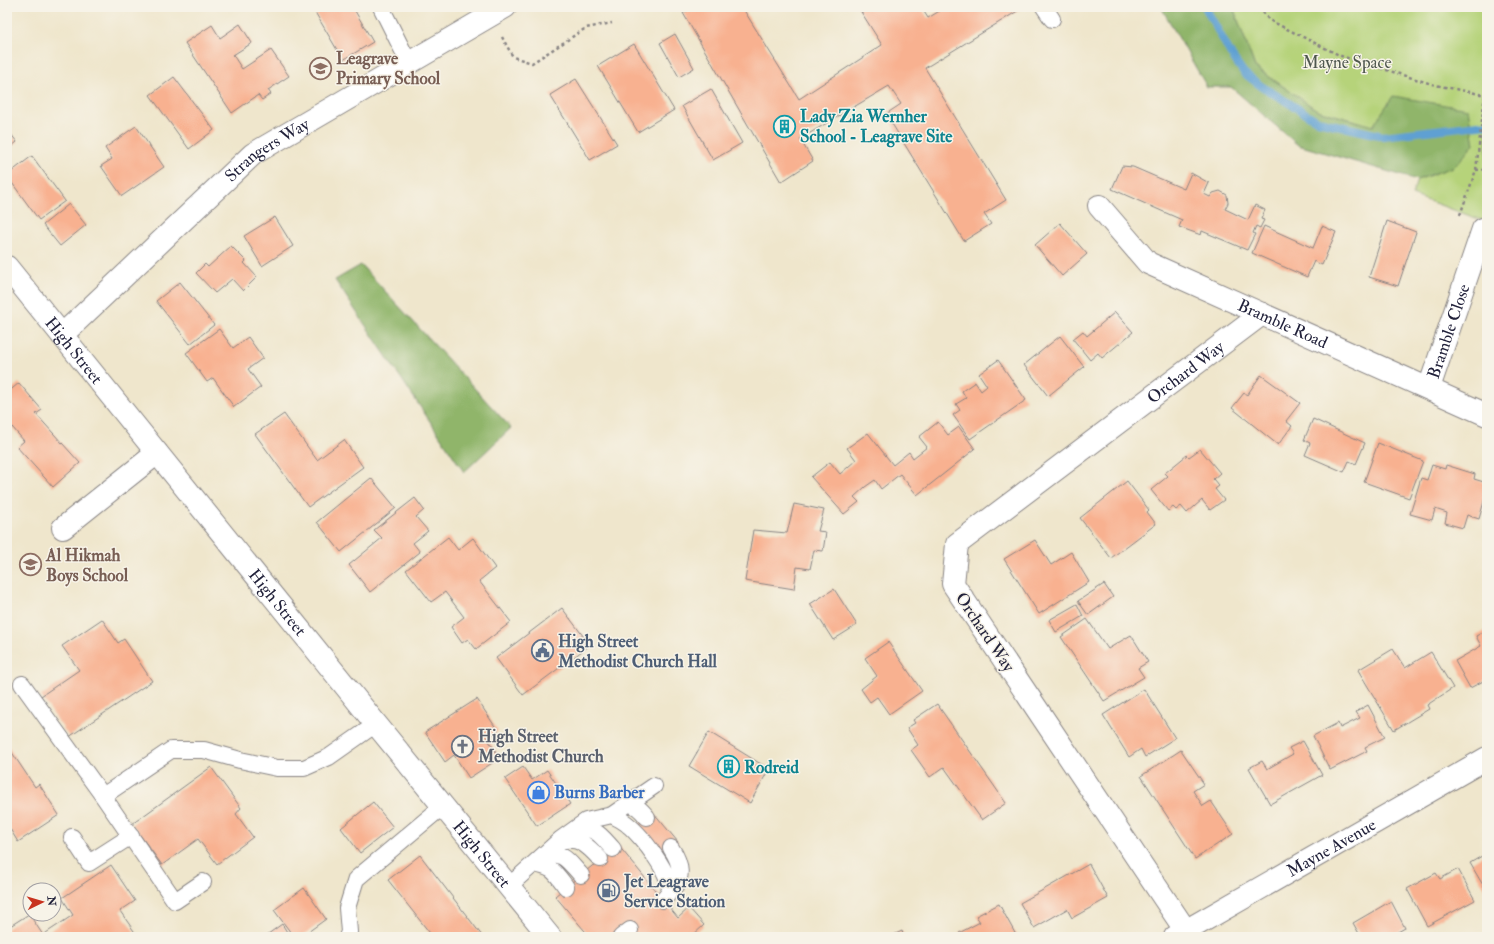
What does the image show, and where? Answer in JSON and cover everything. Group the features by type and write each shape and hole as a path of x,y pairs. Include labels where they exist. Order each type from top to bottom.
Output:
{"street":[{"name":"Strangers Way","path":"62,335 253,154 410,63 493,10"},
{"name":"Bramble Road","path":"1099,206 1148,263 1487,415"},
{"name":"Bramble Close","path":"1429,388 1483,229"},
{"name":"High Street","path":"7,267 550,937"},
{"name":"Orchard Way","path":"1180,934 953,584 958,544 1262,314"},
{"path":"63,528 157,453"},
{"name":"Mayne Avenue","path":"1180,934 1487,758"}],"lane":[{"path":"381,7 410,63"},
{"path":"22,684 103,796 175,901 203,882"},
{"path":"103,796 171,750 204,750 277,768 304,768 329,757 376,724"},
{"path":"509,886 560,841 586,821 612,815 654,786"},
{"path":"627,804 633,804 642,810 647,817"},
{"path":"347,937 349,932 346,908 356,879 443,806"},
{"path":"612,815 628,824 643,839 655,856 669,881 666,896 674,888 680,874 677,856 671,848"},
{"path":"577,828 589,828 599,834 613,849"},
{"path":"72,837 90,863 131,836"},
{"path":"560,841 568,839 579,841 589,848 600,860"},
{"path":"539,859 554,853 565,858 581,875"},
{"path":"539,859 543,865 554,870 566,886"}],"path":[{"path":"1259,7 1269,20 1340,56 1435,85 1486,94 1476,170 1458,223 1483,229"},
{"path":"493,10 513,57 532,63 586,28 612,23"},
{"path":"1476,170 1487,169"}],"green space":[{"path":"1161,7 1233,7 1255,67 1317,110 1373,126 1393,96 1468,109 1474,144 1455,166 1417,180 1298,145 1231,87 1207,87"},
{"name":"Mayne Space","path":"1233,7 1487,7 1487,222 1412,195 1417,180 1455,166 1373,126 1317,110 1255,67"},
{"path":"361,265 511,428 464,472 335,280"}],"building":[{"path":"312,7 361,7 355,11 373,42 343,60"},
{"name":"Lady Zia Wernher School - Leagrave Site","path":"694,7 742,7 799,99 882,45 858,7 921,7 928,18 946,7 1024,7 925,68 1006,200 984,214 991,224 964,241 886,114 901,104 889,86 800,139 813,161 781,182 683,13"},
{"path":"240,24 252,43 233,55 242,69 271,50 289,76 268,90 271,94 262,100 258,95 232,113 185,43 212,25 220,38"},
{"path":"675,34 694,68 679,77 660,43"},
{"path":"634,44 674,110 638,132 598,66"},
{"path":"174,77 214,130 189,149 150,95"},
{"path":"576,79 617,144 590,160 550,95"},
{"path":"711,89 742,143 713,160 682,106"},
{"path":"136,126 164,167 122,196 101,166 112,159 105,148"},
{"path":"7,129 17,142 7,150"},
{"path":"32,156 65,201 39,220 7,176"},
{"path":"1122,166 1133,167 1184,189 1191,173 1209,183 1204,194 1210,197 1213,193 1220,191 1227,195 1228,203 1225,209 1248,220 1255,205 1265,210 1261,219 1264,220 1260,228 1256,226 1253,233 1255,234 1247,250 1202,231 1201,235 1179,227 1182,220 1112,189"},
{"path":"69,204 86,225 60,246 43,225"},
{"path":"275,217 293,246 262,266 244,236"},
{"path":"1387,221 1416,232 1398,286 1369,277"},
{"path":"1060,223 1087,254 1062,276 1035,245"},
{"path":"1264,226 1313,248 1322,226 1336,232 1322,265 1314,261 1307,277 1252,253"},
{"path":"231,246 246,261 244,263 257,277 243,291 232,279 215,293 196,273 205,264 208,267"},
{"path":"180,282 214,325 190,344 156,301"},
{"path":"1115,312 1133,332 1102,358 1098,353 1090,360 1073,339 1083,331 1087,336"},
{"path":"219,329 233,348 248,337 263,358 248,369 261,387 234,407 213,378 207,382 186,353"},
{"path":"1060,336 1084,367 1048,396 1024,365"},
{"path":"998,360 1026,400 970,439 953,415 960,410 956,404 966,398 962,391 975,382 981,391 987,386 979,374"},
{"path":"1261,375 1300,403 1286,421 1292,426 1278,445 1232,408 1244,393 1247,395"},
{"path":"19,383 42,410 36,414 80,463 53,487 17,447 24,441 7,421 7,393"},
{"path":"284,414 317,460 344,440 363,467 308,507 255,434"},
{"path":"1313,419 1365,443 1356,464 1349,461 1344,472 1305,455 1310,443 1304,440"},
{"path":"938,422 948,435 959,427 975,449 917,495 900,474 881,489 875,480 854,497 859,502 844,514 811,477 830,462 840,474 856,460 847,448 868,433 893,465 909,452 913,458 927,447 919,437"},
{"path":"1378,443 1423,461 1409,498 1364,482"},
{"path":"1200,449 1220,473 1213,479 1219,486 1215,489 1224,500 1210,510 1202,500 1187,513 1181,506 1176,510 1173,507 1168,511 1151,490 1168,476 1165,473 1187,455 1189,457"},
{"path":"1432,465 1445,469 1446,465 1475,474 1474,479 1487,483 1487,491 1479,519 1467,515 1463,528 1445,523 1447,513 1435,509 1432,520 1410,514 1421,478 1427,480"},
{"path":"371,478 396,508 341,552 317,522"},
{"path":"1127,481 1149,510 1147,512 1156,524 1111,558 1080,518"},
{"path":"415,498 424,510 416,517 428,531 413,543 420,552 370,592 349,565 382,538 374,530"},
{"path":"794,504 824,510 818,531 826,532 823,551 814,550 810,569 797,567 794,589 745,581 753,530 787,533"},
{"path":"448,537 458,550 473,538 495,568 479,581 511,622 476,649 468,639 462,643 451,627 464,617 445,592 431,602 406,570"},
{"path":"1035,540 1051,565 1071,552 1089,582 1039,614 1004,559"},
{"path":"1104,584 1113,597 1088,615 1078,601"},
{"path":"834,589 857,625 833,640 810,604"},
{"path":"1077,604 1083,616 1056,632 1049,620"},
{"name":"High Street Methodist Church Hall","path":"562,608 590,645 523,695 496,658"},
{"path":"102,619 118,643 124,639 152,681 69,737 41,696 79,670 62,646"},
{"path":"1087,619 1108,649 1131,635 1148,662 1138,668 1144,677 1104,701 1061,637"},
{"path":"1487,630 1487,679 1470,688 1455,661 1481,646 1476,636"},
{"path":"888,642 922,691 889,714 877,697 870,702 861,689 877,676 865,658"},
{"path":"1393,649 1405,668 1431,652 1453,688 1427,705 1429,709 1394,730 1358,670"},
{"path":"1144,689 1175,738 1145,757 1141,749 1129,757 1103,715"},
{"name":"High Street Methodist Church","path":"477,699 498,731 487,738 500,758 469,778 454,755 445,762 425,732"},
{"path":"937,704 1006,803 982,820 944,767 930,777 911,750 918,745 907,728 915,723 913,720"},
{"path":"1368,705 1385,737 1365,747 1367,751 1330,770 1313,736 1338,723 1340,728 1360,718 1356,712"},
{"name":"Rodreid","path":"709,732 769,769 750,803 689,766"},
{"path":"1303,741 1322,775 1270,804 1249,768 1262,761 1267,769 1293,754 1289,748"},
{"path":"7,745 35,787 39,784 59,815 18,842 7,824"},
{"path":"1181,750 1204,784 1193,791 1203,806 1211,801 1233,834 1195,859 1141,776"},
{"path":"211,767 241,808 236,814 253,837 217,864 198,839 162,865 132,824"},
{"name":"Burns Barber","path":"523,767 532,780 547,770 570,804 537,826 505,779"},
{"path":"373,802 393,827 360,853 341,828"},
{"path":"653,812 678,842 663,855 639,824"},
{"name":"Jet Leagrave Service Station","path":"618,845 678,918 689,908 704,925 691,937 636,937 625,924 610,937 590,937 555,896"},
{"path":"1487,853 1487,892 1470,863"},
{"path":"420,855 483,937 433,937 388,880"},
{"path":"1089,864 1108,898 1072,918 1067,909 1034,928 1020,903"},
{"path":"111,865 135,901 120,911 136,934 132,937 7,937 7,928 22,918 22,922 34,922 43,935 73,915 62,898"},
{"path":"1458,869 1475,900 1427,926 1407,889 1436,873 1440,879"},
{"path":"304,888 326,919 301,937 294,937 274,910"},
{"path":"1391,901 1405,928 1389,937 1361,937 1353,923"},
{"path":"999,904 1016,935 1012,937 962,937 959,933 980,922 976,916"},
{"path":"282,924 290,937 264,937"},
{"path":"902,931 904,937 889,937"}],"waterway":[{"path":"1205,7 1232,56 1244,73 1261,86 1318,121 1383,136 1487,124"}],"place":[{"name":"Leagrave Primary School","path":"320,68"},
{"name":"Lady Zia Wernher School - Leagrave Site","path":"785,126"},
{"name":"Al Hikmah Boys School","path":"30,565"},
{"name":"High Street Methodist Church Hall","path":"543,651"},
{"name":"High Street Methodist Church","path":"463,746"},
{"name":"Rodreid","path":"729,767"},
{"name":"Burns Barber","path":"538,792"},
{"name":"Jet Leagrave Service Station","path":"608,891"}]}
